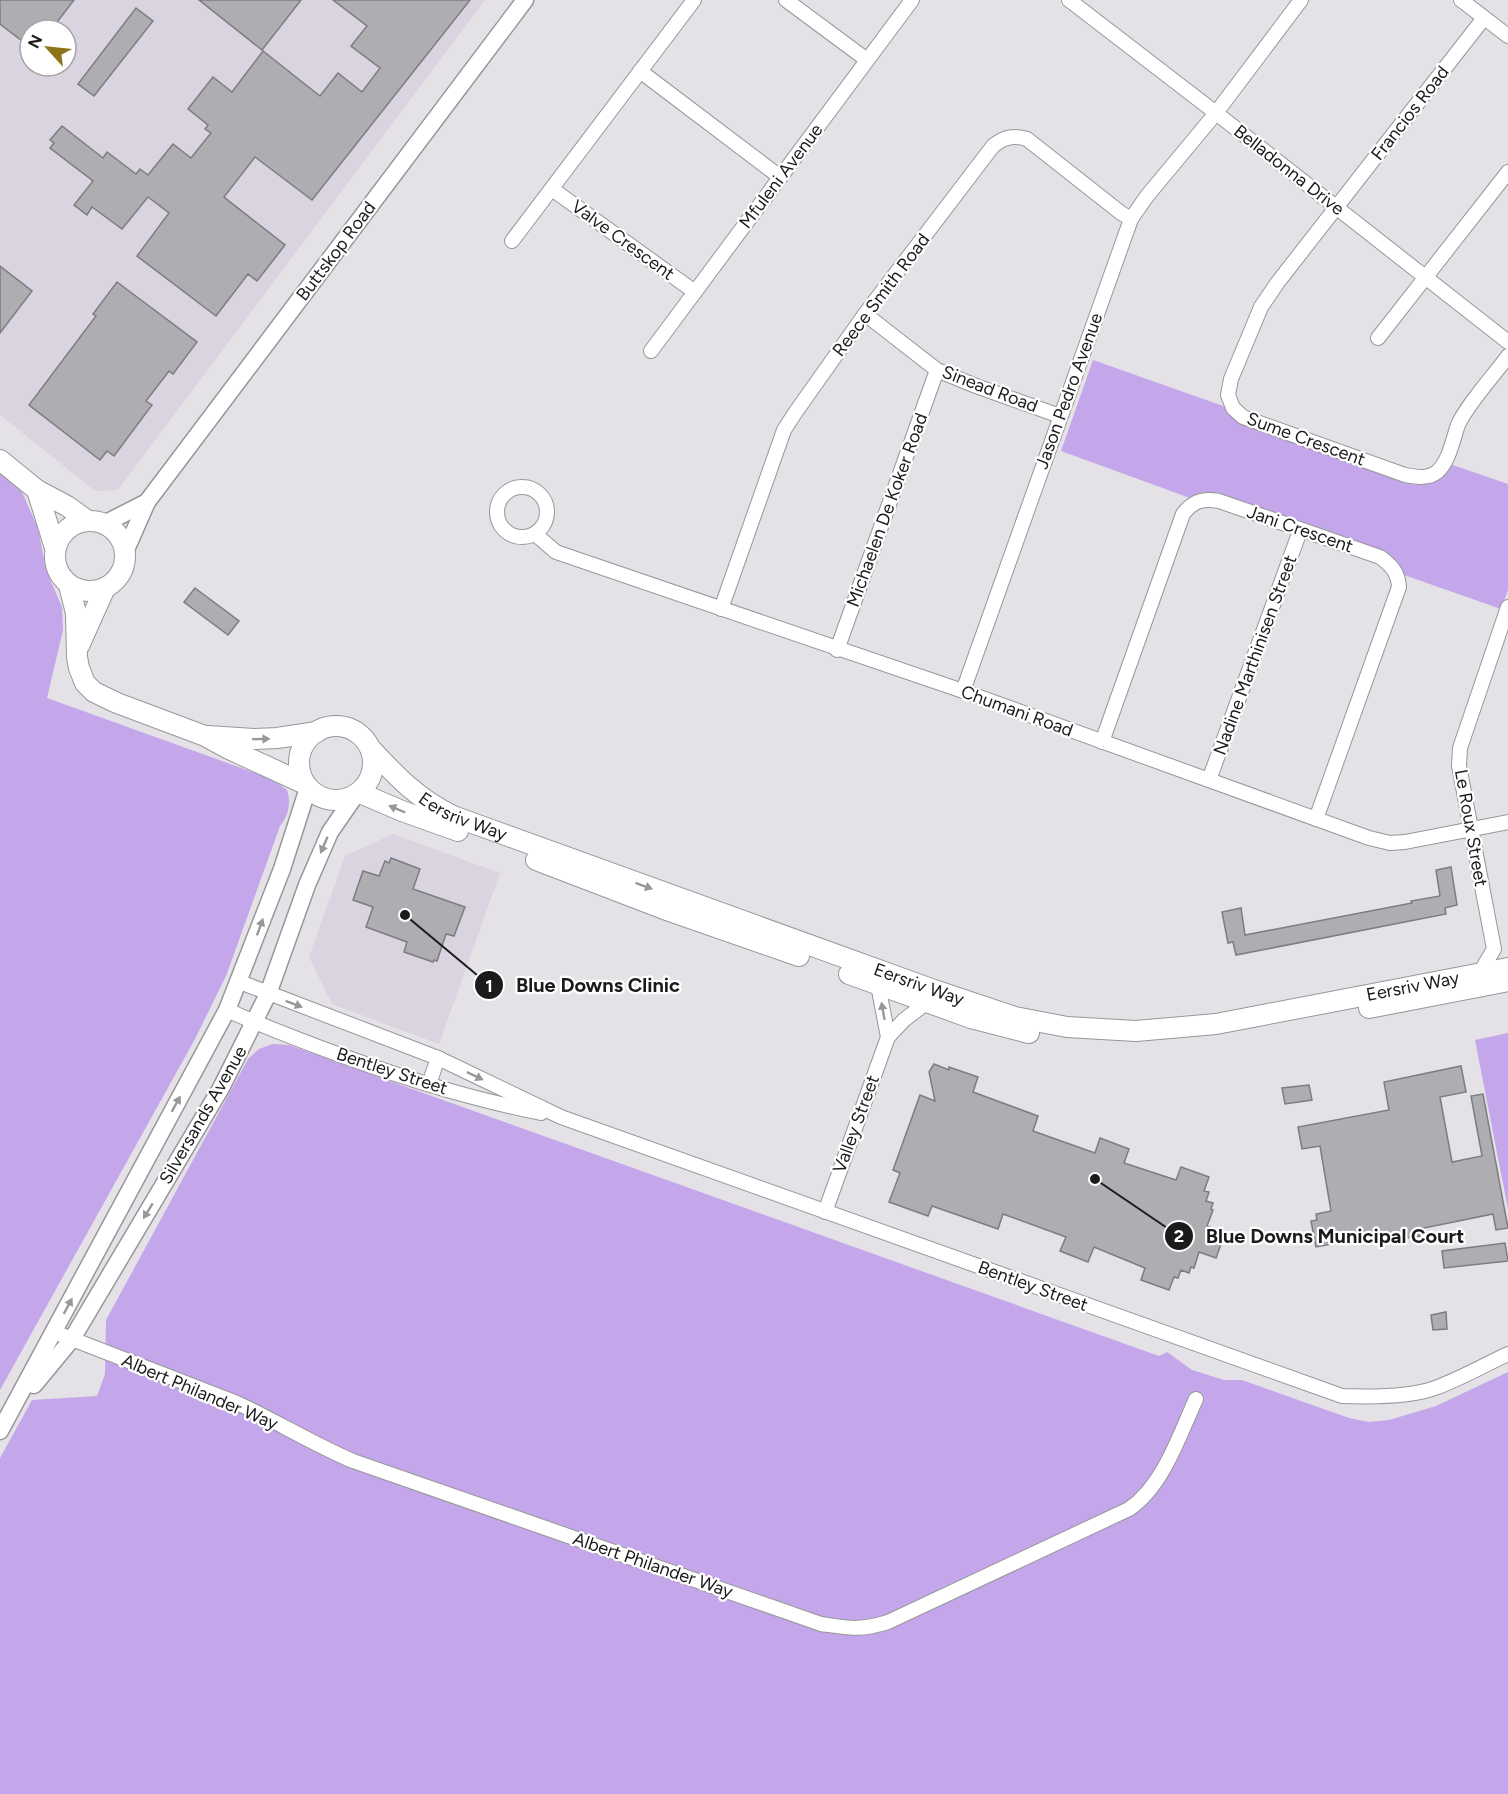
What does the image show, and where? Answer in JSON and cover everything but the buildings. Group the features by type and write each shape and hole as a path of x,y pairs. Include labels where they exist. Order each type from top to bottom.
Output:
{"main road":[{"path":"0,460 37,490 120,537 125,552 125,563 114,582 105,588 84,591 69,585 61,576 56,566 55,548 37,490"},
{"path":"55,548 67,529 77,523 96,522"},
{"path":"69,585 76,613 79,668 85,683 94,692 205,736 307,786 327,800 344,800 357,794 367,785 373,770 374,759 371,749 364,737 348,727 334,726 316,732 254,739 205,736"},
{"path":"78,648 105,588"},
{"path":"307,786 300,773 300,755 304,744 316,732"},
{"name":"Eersriv Way","path":"371,749 402,783 436,808 453,816 859,964 990,1009 1030,1020 1067,1027 1136,1031 1216,1024 1481,971 1508,968"},
{"name":"Eersriv Way","path":"357,794 926,1004 1001,1027 1030,1033 1095,1042 1137,1044 1215,1037 1508,981"}],"street":[{"name":"Buttskop Road","path":"125,552 147,502 525,0"},
{"name":"Valve Crescent","path":"512,241 694,0"},
{"path":"786,0 867,60"},
{"name":"Mfuleni Avenue","path":"651,351 912,0"},
{"name":"Belladonna Drive","path":"1069,0 1216,112 1508,342"},
{"name":"Jason Pedro Avenue","path":"963,691 1131,219 1302,0"},
{"path":"1461,0 1508,36"},
{"name":"Francios Road","path":"1336,207 1484,18"},
{"path":"640,71 780,177"},
{"name":"Reece Smith Road","path":"721,609 784,430 865,315 993,146 1000,140 1017,136 1027,139 1131,219"},
{"path":"1378,338 1508,172"},
{"name":"Valve Crescent","path":"552,189 694,292"},
{"name":"Sume Crescent","path":"1336,207 1261,307 1231,379 1228,394 1233,408 1243,417 1405,475 1430,476 1438,470 1444,460 1459,422 1508,356"},
{"name":"Sinead Road","path":"865,315 937,370 1060,416"},
{"name":"Michaelen De Koker Road","path":"837,650 937,370"},
{"name":"Jani Crescent","path":"1102,742 1183,514 1198,501 1208,499 1219,501 1380,557 1391,564 1399,587 1316,819"},
{"name":"Buttskop Road","path":"96,522 147,502"},
{"name":"Nadine Marthinisen Street","path":"1209,780 1300,531"},
{"name":"Chumani Road","path":"535,534 556,552 837,650 963,691 1369,838 1390,843 1405,842 1508,822"},
{"name":"Le Roux Street","path":"1494,949 1459,766 1460,748 1508,607"},
{"name":"Silversands Avenue","path":"0,1431 227,1010 240,982 282,870 307,786"},
{"name":"Silversands Avenue","path":"10,1413 72,1339 221,1088 268,994 307,885 330,832 357,794"},
{"path":"1481,971 1494,949 1508,960"},
{"name":"Bentley Street","path":"240,982 438,1058 561,1117 1342,1396 1364,1397 1434,1389 1508,1353"},
{"path":"878,985 888,1037"},
{"name":"Valley Street","path":"825,1212 888,1037 904,1020 926,1004"},
{"name":"Bentley Street","path":"227,1010 254,1023 375,1068 501,1105 561,1117"},
{"path":"429,1084 438,1058"},
{"name":"Albert Philander Way","path":"54,1332 237,1403 353,1461 821,1624 853,1629 888,1622 1134,1505 1157,1480 1196,1399"}],"shaded area":[{"path":"0,0 485,0 118,490 95,491 0,415"},
{"path":"1093,360 1226,407 1242,424 1411,484 1418,485 1434,481 1450,464 1508,484 1508,590 1501,609 1404,575 1397,563 1385,554 1211,492 1199,493 1190,498 1061,451"},
{"path":"0,474 22,492 38,528 46,570 62,607 63,630 47,698 272,779 287,790 289,804 226,976 195,1039 0,1390"},
{"path":"393,834 500,873 439,1044 332,1004 309,957 345,856"},
{"path":"1508,1033 1508,1209 1475,1040"},
{"path":"273,1044 289,1045 1159,1356 1167,1352 1192,1370 1224,1380 1242,1380 1349,1418 1369,1422 1389,1420 1436,1406 1508,1372 1508,1794 0,1794 0,1458 32,1400 97,1396 105,1374 106,1320 248,1059 259,1049"}],"place":[{"name":"Blue Downs Clinic","path":"405,915"},
{"name":"Blue Downs Municipal Court","path":"1095,1179"}]}
